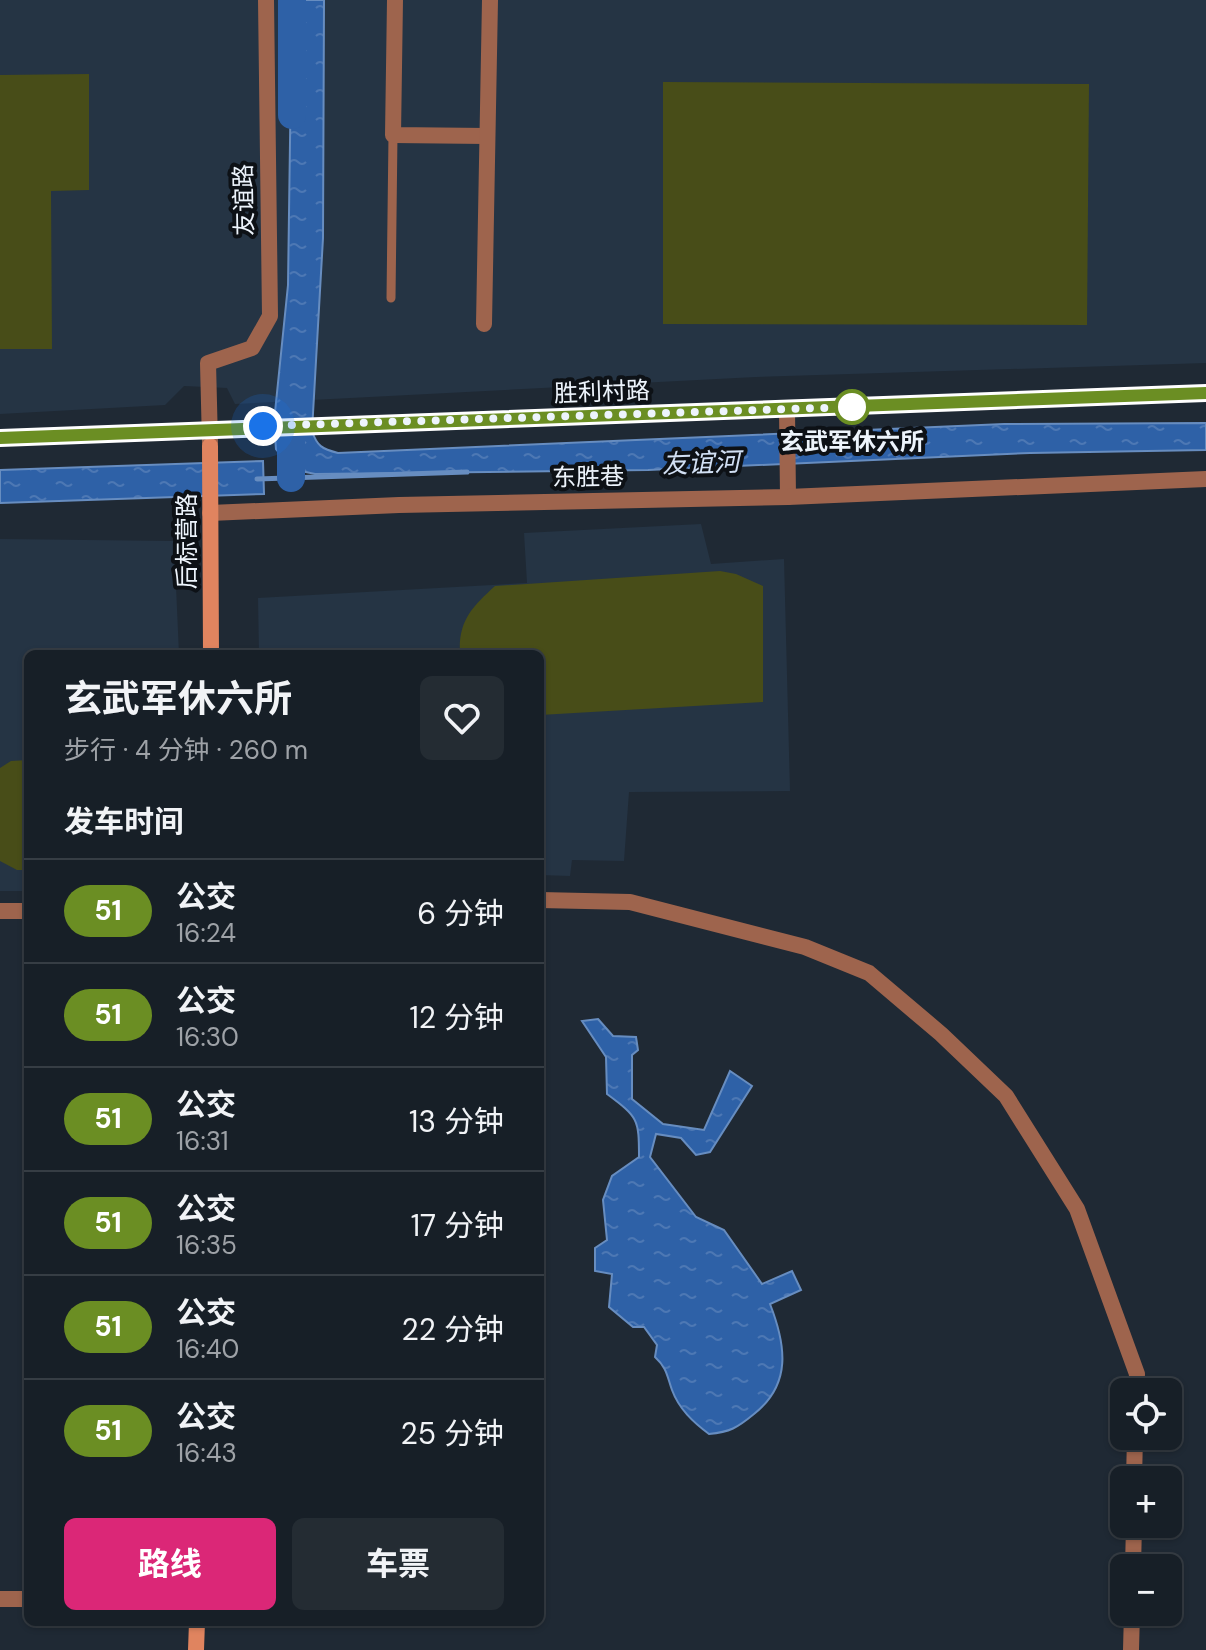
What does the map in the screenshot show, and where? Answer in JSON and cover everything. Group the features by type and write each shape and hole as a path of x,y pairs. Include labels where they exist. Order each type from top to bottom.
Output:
{"street":[{"name":"友谊路","path":"208,363 252,348 270,316 266,0"},
{"path":"395,0 393,135 487,136"},
{"path":"484,324 490,0"},
{"name":"后标营路","path":"208,363 211,650"},
{"name":"胜利村路","path":"0,438 1206,393"},
{"path":"787,410 788,490"},
{"name":"东胜巷","path":"210,513 788,490 1206,479"},
{"path":"544,900 630,902 805,947 869,973 941,1034 1006,1096 1077,1209 1137,1378"},
{"path":"0,911 24,911"},
{"path":"0,1599 24,1599"},
{"path":"196,1650 197,1626"},
{"path":"1131,1650 1132,1626"}],"lane":[{"path":"391,298 393,135"}],"shaded area":[{"path":"0,0 1206,0 1206,363 756,377 235,404 227,388 184,386 165,405 0,414"},
{"path":"701,524 711,564 784,559 790,791 629,792 624,861 572,860 570,876 544,875 544,650 259,650 258,598 527,583 524,533"},
{"path":"0,539 174,541 179,650 24,650 24,891 0,891"}],"green space":[{"path":"89,74 89,190 51,191 52,349 0,349 0,75"},
{"path":"663,82 1089,84 1087,325 663,324"},
{"path":"720,571 736,574 763,586 763,702 544,715 544,650 460,650 461,632 468,616 495,586"},
{"path":"24,760 24,870 17,870 0,861 0,768 11,761"}],"water":[{"path":"292,0 324,0 323,238 312,431 324,448 338,453 1004,424 1206,423 1206,450 1030,453 648,470 315,474 292,469 276,449 274,422 288,285"},
{"path":"263,461 264,494 0,503 0,470"},
{"path":"598,1019 613,1036 636,1037 638,1050 632,1055 632,1099 663,1124 704,1130 730,1071 752,1086 710,1152 696,1155 681,1138 656,1134 650,1157 696,1217 724,1230 762,1284 792,1271 801,1290 770,1304 782,1349 780,1377 775,1390 754,1414 728,1430 709,1434 687,1415 655,1357 657,1345 644,1327 633,1327 609,1307 612,1274 595,1271 595,1248 607,1240 603,1200 612,1176 639,1157 635,1120 607,1094 606,1057 582,1021"}],"waterway":[{"name":"友谊河","path":"292,0 292,115"},
{"name":"友谊河","path":"291,433 291,478"},
{"name":"友谊河","path":"257,479 467,472"}],"bus line":[{"name":"51","path":"0,438 1206,393"}],"place":[{"name":"玄武军休六所","path":"852,407"}],"route":[{"path":"263,426 852,407"}]}
